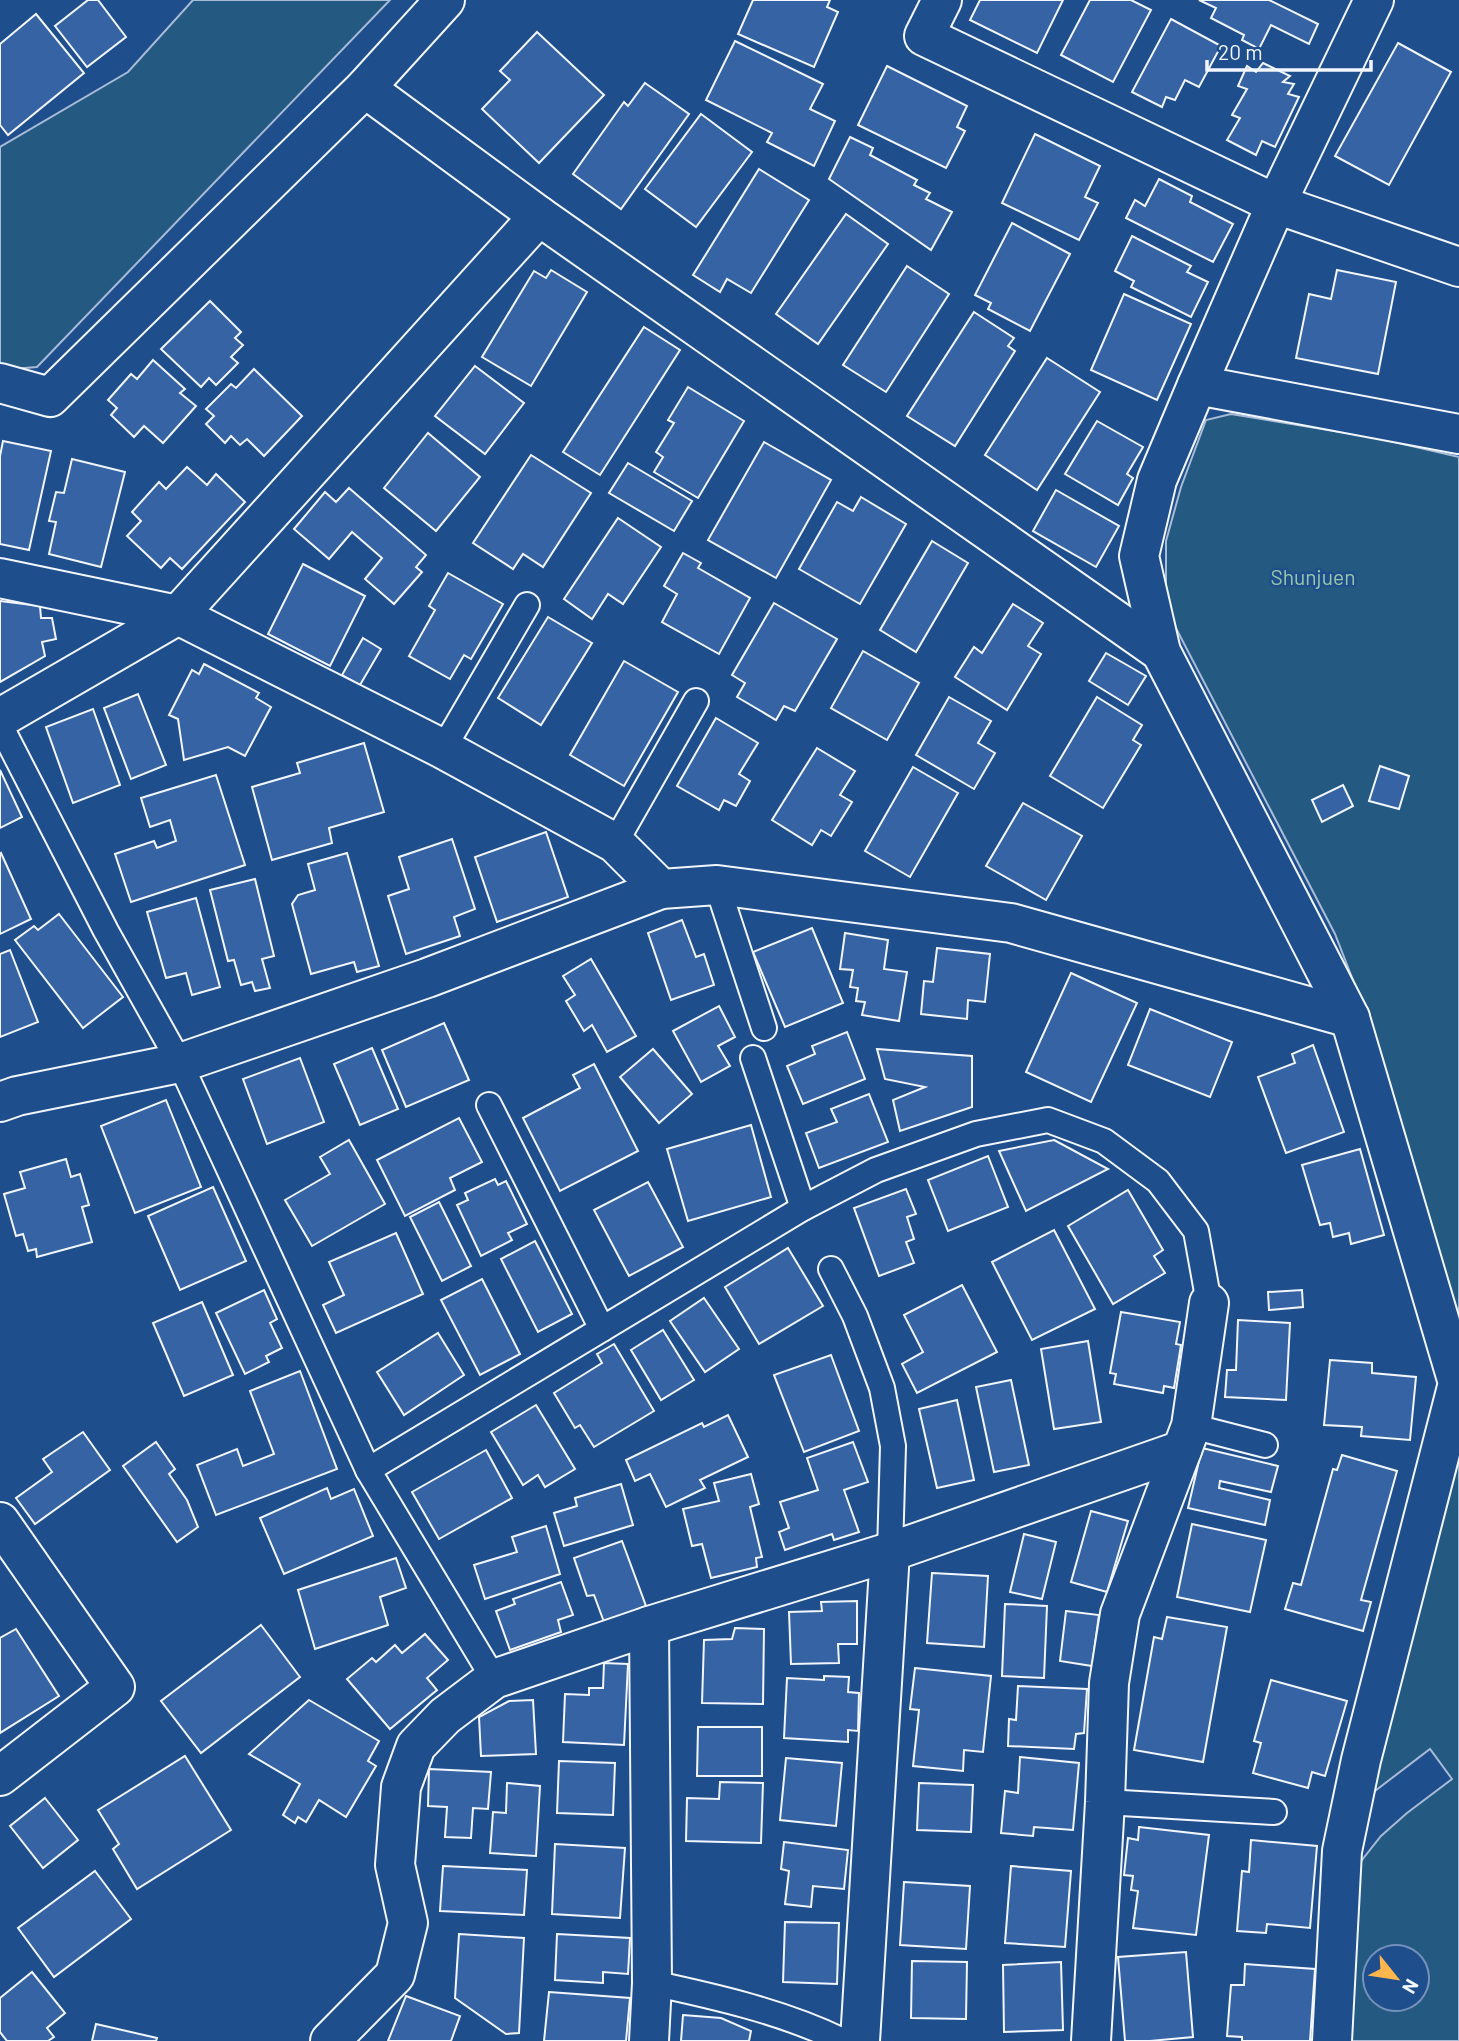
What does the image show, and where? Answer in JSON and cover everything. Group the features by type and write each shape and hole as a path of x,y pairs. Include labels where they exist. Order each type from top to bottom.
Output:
{"street":[{"path":"0,383 50,397 365,89 445,0"},
{"path":"942,0 925,36 1276,204 1459,267"},
{"path":"1332,2041 1342,1851 1360,1760 1458,1383 1350,1018 1161,652 1139,556 1157,480 1197,385 1276,204 1374,0"},
{"path":"365,89 540,216 1161,652"},
{"path":"0,718 178,615 540,216"},
{"path":"1197,385 1459,434"},
{"path":"0,578 178,615 443,749 615,844 661,889"},
{"path":"0,1102 17,1096 180,1063 427,978 661,889 717,885 1012,923 1350,1018"},
{"path":"1091,2041 1109,1683 1120,1614 1186,1438 1202,1360 1209,1303"},
{"path":"330,2041 396,1975 408,1923 395,1866 401,1787 416,1746 445,1716 494,1679 649,1626 890,1552 1186,1438"},
{"path":"0,1522 115,1687 0,1776"},
{"path":"860,2041 890,1552"},
{"path":"649,1626 652,1983 649,2041"}],"lane":[{"path":"443,749 527,605"},
{"path":"615,844 696,701"},
{"path":"0,725 106,931 180,1063 368,1470 494,1679"},
{"path":"717,885 764,1028"},
{"path":"753,1058 803,1208"},
{"path":"489,1105 602,1329"},
{"path":"368,1470 803,1208 876,1170 976,1134 1048,1120 1104,1141 1158,1181 1196,1231 1209,1303"},
{"path":"831,1269 855,1316 882,1388 893,1446 890,1552"},
{"path":"1186,1438 1265,1445"},
{"path":"1105,1802 1274,1812"},
{"path":"652,1983 727,2000 824,2032 843,2041"}],"green space":[{"path":"193,0 390,0 37,367 0,370 0,147 128,72"},
{"name":"Shunjuen","path":"1231,414 1377,438 1459,457 1459,1322 1370,1024 1335,934 1166,609 1166,541 1181,487 1206,420"},
{"path":"1459,1443 1459,2041 1349,2041 1358,1865 1381,1836 1452,1779 1430,1749 1371,1794"}],"building":[{"path":"88,0 98,0 126,37 87,67 55,26"},
{"path":"753,0 830,0 827,7 838,12 814,67 738,34"},
{"path":"980,0 1063,0 1037,53 970,20"},
{"path":"1090,0 1131,0 1151,10 1113,82 1061,55"},
{"path":"1199,0 1269,0 1318,24 1309,44 1271,25 1259,49 1242,40 1244,35 1211,18 1216,8"},
{"path":"36,14 84,73 8,135 0,125 0,44"},
{"path":"1171,19 1221,46 1199,87 1185,80 1175,100 1166,97 1162,107 1132,92"},
{"path":"537,32 604,95 539,163 482,109 510,80 500,71"},
{"path":"735,41 823,84 810,109 835,121 814,166 767,142 772,133 706,100"},
{"path":"1398,43 1451,72 1389,185 1335,156"},
{"path":"1263,63 1290,76 1283,82 1294,84 1288,94 1299,97 1275,147 1262,141 1256,155 1227,140 1240,118 1232,115 1247,89 1238,86 1247,66 1256,72"},
{"path":"887,66 967,106 957,127 965,131 946,168 858,125"},
{"path":"645,83 689,114 621,209 573,174 624,102 628,106"},
{"path":"701,114 752,152 696,227 645,189"},
{"path":"1035,134 1100,166 1085,197 1098,203 1079,240 1002,203"},
{"path":"850,137 873,148 870,155 917,180 914,185 930,193 926,199 952,212 931,250 829,179"},
{"path":"759,169 809,200 751,293 727,279 720,292 693,275"},
{"path":"1159,179 1192,196 1190,202 1233,224 1213,262 1126,218 1135,200 1145,206"},
{"path":"846,214 888,244 818,344 776,314"},
{"path":"1012,223 1070,254 1030,331 988,309 991,303 975,295"},
{"path":"1132,236 1191,266 1187,272 1208,282 1191,317 1131,287 1134,281 1115,271"},
{"path":"907,266 949,294 886,392 843,365"},
{"path":"551,270 587,292 531,386 482,357 534,271 546,278"},
{"path":"1337,270 1396,282 1378,374 1296,358 1309,294 1331,299"},
{"path":"1124,294 1191,324 1157,400 1091,370"},
{"path":"210,301 241,332 235,338 243,345 231,357 238,363 216,385 209,378 201,387 161,349"},
{"path":"974,312 1014,338 1008,346 1015,351 955,446 907,416"},
{"path":"644,327 680,350 600,475 563,452"},
{"path":"1047,358 1100,392 1037,490 985,455"},
{"path":"153,360 185,389 180,393 196,406 163,443 144,426 134,437 111,415 117,408 108,400 131,374 137,379"},
{"path":"475,366 524,403 485,454 435,416"},
{"path":"254,369 302,416 264,456 247,439 240,445 231,436 225,443 206,424 214,416 206,409 231,384 236,388"},
{"path":"688,387 744,421 698,498 654,472 663,457 656,452 674,423 668,420"},
{"path":"1097,421 1143,447 1127,474 1133,478 1118,505 1065,474"},
{"path":"428,433 480,477 436,531 384,488"},
{"path":"3,441 51,451 29,550 0,544 0,456"},
{"path":"764,442 831,480 776,578 708,540"},
{"path":"531,455 591,493 543,567 523,554 513,569 473,543"},
{"path":"72,459 125,472 101,567 49,554 56,522 49,521 56,492 64,493"},
{"path":"628,463 692,501 674,531 609,493"},
{"path":"187,467 207,485 216,474 245,502 182,569 170,558 161,568 127,536 141,521 132,512 159,482 166,489"},
{"path":"349,488 426,555 416,567 422,572 394,604 365,579 382,558 352,532 329,559 294,529 325,492 336,502"},
{"path":"1056,490 1119,526 1096,567 1033,531"},
{"path":"861,497 906,524 860,604 799,569 837,502 853,511"},
{"path":"618,518 661,547 623,604 608,594 592,619 564,599"},
{"path":"932,541 968,563 916,652 880,630"},
{"path":"683,553 701,563 698,568 750,598 719,654 662,622 677,594 664,586"},
{"path":"303,564 365,596 330,666 268,634"},
{"path":"448,573 503,604 471,659 464,655 450,679 409,656 435,610 429,606"},
{"path":"0,601 40,606 41,618 52,618 56,639 42,642 45,656 0,682"},
{"path":"774,603 837,639 795,711 784,706 776,720 737,697 745,683 732,675"},
{"path":"1013,604 1043,623 1028,646 1041,654 1007,710 955,677 974,647 982,653"},
{"path":"548,617 592,643 541,725 498,698"},
{"path":"363,638 381,649 360,685 342,675"},
{"path":"863,651 919,683 887,740 831,708"},
{"path":"1106,653 1146,676 1128,705 1089,681"},
{"path":"624,661 678,692 624,786 570,755"},
{"path":"204,664 259,693 256,698 271,707 245,756 228,747 184,760 178,719 169,715 192,670 199,674"},
{"path":"138,694 166,765 131,779 104,708"},
{"path":"949,697 991,721 978,743 995,753 974,789 916,755"},
{"path":"1097,697 1142,725 1133,740 1141,745 1103,808 1050,776"},
{"path":"93,709 120,785 73,803 46,727"},
{"path":"716,718 758,743 739,774 750,781 736,806 724,800 719,810 677,786"},
{"path":"364,743 384,812 329,828 332,843 272,860 252,787 300,773 297,763"},
{"path":"817,748 855,771 840,795 852,802 831,836 821,830 812,845 772,820"},
{"path":"1380,766 1409,776 1399,809 1369,801"},
{"path":"913,767 958,793 910,877 865,851"},
{"path":"0,770 22,817 0,828"},
{"path":"216,775 245,865 131,902 115,854 154,841 157,848 176,841 170,820 150,827 141,798"},
{"path":"1343,785 1353,806 1322,822 1312,800"},
{"path":"1023,803 1082,836 1046,900 986,866"},
{"path":"546,832 568,897 497,922 475,857"},
{"path":"452,839 475,909 454,917 460,936 406,954 388,896 409,889 399,857"},
{"path":"347,853 379,966 357,972 354,962 311,974 292,904 298,895 315,890 308,864"},
{"path":"0,854 31,919 0,934"},
{"path":"255,879 274,956 262,959 270,988 255,991 252,982 241,985 234,960 228,961 210,890"},
{"path":"196,898 220,987 192,995 186,973 166,978 147,912"},
{"path":"59,914 123,997 83,1028 15,940 34,926 38,930"},
{"path":"682,920 696,957 704,954 714,985 671,1000 648,933"},
{"path":"812,928 843,1003 785,1027 753,952"},
{"path":"845,933 888,940 884,969 907,972 899,1021 862,1015 865,1002 856,1001 858,988 850,987 853,970 840,969"},
{"path":"937,948 990,954 985,1002 968,1000 967,1019 921,1014 924,981 933,982"},
{"path":"10,950 38,1022 0,1037 0,954"},
{"path":"591,959 636,1036 607,1052 592,1025 584,1031 566,1001 575,995 563,976"},
{"path":"1071,973 1137,1003 1091,1102 1026,1072"},
{"path":"719,1006 735,1037 718,1046 730,1066 701,1082 673,1031"},
{"path":"1150,1009 1232,1042 1210,1097 1128,1065"},
{"path":"444,1023 469,1080 406,1107 382,1050"},
{"path":"847,1032 865,1079 803,1104 787,1066 815,1054 812,1046"},
{"path":"1313,1045 1344,1132 1286,1153 1258,1077 1295,1063 1292,1054"},
{"path":"372,1048 398,1109 360,1125 334,1064"},
{"path":"653,1049 692,1094 659,1123 620,1077"},
{"path":"877,1049 972,1056 972,1107 900,1131 893,1100 925,1087 885,1079"},
{"path":"300,1058 324,1122 267,1144 243,1079"},
{"path":"594,1064 638,1151 560,1191 523,1118 580,1088 573,1075"},
{"path":"869,1094 888,1142 819,1168 806,1133 837,1122 831,1109"},
{"path":"166,1100 201,1187 135,1213 101,1126"},
{"path":"459,1118 482,1162 450,1178 455,1190 405,1216 377,1160"},
{"path":"751,1125 771,1197 688,1221 667,1149"},
{"path":"349,1140 385,1204 312,1246 285,1200 330,1174 320,1157"},
{"path":"1054,1140 1108,1169 1026,1211 999,1151"},
{"path":"1360,1149 1384,1235 1351,1244 1349,1233 1333,1237 1330,1223 1320,1225 1302,1165"},
{"path":"988,1156 1008,1207 948,1231 928,1180"},
{"path":"66,1159 71,1177 80,1174 89,1205 82,1207 92,1242 37,1257 36,1249 28,1251 23,1234 16,1236 4,1194 25,1188 20,1172"},
{"path":"495,1179 498,1185 506,1181 527,1224 508,1233 512,1240 481,1256 457,1205 468,1200 465,1193"},
{"path":"648,1182 683,1247 629,1276 594,1210"},
{"path":"213,1187 246,1261 180,1290 148,1216"},
{"path":"906,1189 916,1214 907,1217 914,1239 906,1242 914,1263 879,1276 854,1208"},
{"path":"1128,1190 1163,1250 1154,1256 1165,1273 1113,1304 1068,1226"},
{"path":"439,1202 471,1266 442,1281 410,1217"},
{"path":"1054,1230 1095,1309 1032,1340 992,1262"},
{"path":"396,1233 423,1294 336,1333 323,1305 344,1295 329,1262"},
{"path":"535,1241 572,1314 538,1332 501,1259"},
{"path":"788,1248 823,1306 759,1344 725,1287"},
{"path":"482,1279 520,1354 480,1375 441,1300"},
{"path":"962,1285 997,1352 917,1393 902,1364 923,1352 904,1315"},
{"path":"264,1290 277,1319 270,1323 282,1348 266,1356 269,1362 245,1374 216,1313"},
{"path":"1302,1290 1303,1307 1269,1310 1268,1292"},
{"path":"704,1298 739,1349 705,1372 670,1321"},
{"path":"202,1302 233,1375 184,1396 153,1323"},
{"path":"1121,1312 1180,1322 1176,1344 1181,1345 1174,1388 1164,1386 1163,1393 1114,1384 1116,1374 1110,1373"},
{"path":"1238,1320 1290,1323 1286,1400 1225,1397 1227,1370 1236,1370"},
{"path":"663,1330 694,1380 661,1400 631,1350"},
{"path":"438,1333 464,1375 404,1415 377,1372"},
{"path":"1088,1341 1101,1422 1054,1429 1041,1349"},
{"path":"614,1344 654,1411 594,1447 580,1425 575,1428 554,1393 602,1363 597,1354"},
{"path":"831,1355 859,1431 804,1452 774,1375"},
{"path":"1330,1360 1372,1363 1372,1373 1416,1377 1410,1440 1361,1436 1362,1427 1324,1425"},
{"path":"300,1371 337,1469 216,1515 197,1465 237,1449 243,1466 274,1454 250,1391"},
{"path":"1011,1380 1029,1465 994,1472 976,1387"},
{"path":"957,1400 974,1480 937,1488 919,1409"},
{"path":"536,1405 575,1469 545,1487 538,1475 523,1485 491,1432"},
{"path":"728,1415 748,1457 700,1480 705,1488 666,1507 650,1474 635,1481 626,1460 702,1423 704,1427"},
{"path":"83,1432 110,1470 35,1524 16,1498 52,1472 43,1459"},
{"path":"156,1442 175,1469 169,1474 187,1500 198,1527 177,1542 123,1466"},
{"path":"853,1442 868,1482 844,1490 859,1532 834,1540 832,1534 785,1550 779,1532 789,1528 780,1502 818,1490 807,1458"},
{"path":"1202,1448 1278,1466 1271,1492 1220,1481 1219,1488 1270,1500 1265,1525 1188,1508"},
{"path":"486,1450 512,1498 439,1539 412,1492"},
{"path":"1342,1455 1397,1471 1361,1600 1371,1602 1363,1631 1285,1609 1293,1583 1301,1585 1333,1469 1337,1470"},
{"path":"751,1474 759,1504 750,1507 762,1557 756,1558 757,1567 711,1578 702,1544 692,1546 683,1509 719,1501 714,1483"},
{"path":"621,1484 633,1525 564,1546 554,1513 577,1506 575,1498"},
{"path":"327,1488 331,1499 354,1489 373,1536 284,1574 260,1518"},
{"path":"1091,1511 1128,1521 1107,1592 1071,1582"},
{"path":"1192,1524 1266,1540 1250,1612 1177,1597"},
{"path":"546,1526 560,1574 485,1599 474,1565 517,1552 512,1537"},
{"path":"1024,1534 1056,1542 1042,1599 1010,1592"},
{"path":"622,1541 646,1606 604,1622 594,1595 587,1596 574,1558"},
{"path":"396,1558 406,1588 380,1597 388,1625 315,1649 298,1590"},
{"path":"932,1573 988,1576 984,1647 927,1643"},
{"path":"561,1582 573,1615 558,1620 561,1632 510,1650 496,1611 515,1604 513,1599"},
{"path":"857,1601 857,1644 838,1644 839,1663 791,1664 789,1612 822,1611 821,1602"},
{"path":"1005,1604 1047,1606 1044,1678 1002,1676"},
{"path":"1066,1611 1099,1615 1092,1666 1060,1661"},
{"path":"1167,1617 1227,1627 1203,1762 1134,1750 1154,1637 1162,1639"},
{"path":"261,1625 300,1677 201,1753 161,1701"},
{"path":"735,1628 764,1629 763,1704 702,1703 704,1640 732,1639"},
{"path":"16,1629 59,1696 0,1733 0,1638"},
{"path":"425,1634 448,1660 427,1678 437,1690 390,1729 347,1679 372,1658 376,1662 395,1645 402,1653"},
{"path":"604,1663 628,1664 624,1745 563,1742 565,1694 589,1695 589,1688 603,1688"},
{"path":"915,1668 991,1676 983,1752 964,1750 963,1771 913,1766 919,1710 910,1709"},
{"path":"824,1676 849,1677 848,1692 859,1693 858,1731 848,1730 848,1742 784,1738 787,1678 824,1680"},
{"path":"1271,1680 1347,1701 1325,1776 1312,1772 1308,1788 1253,1773 1261,1743 1254,1741"},
{"path":"1018,1686 1087,1689 1084,1733 1076,1734 1074,1749 1008,1746 1009,1719 1016,1720"},
{"path":"309,1700 379,1741 368,1761 376,1766 346,1817 319,1800 306,1822 298,1817 295,1823 283,1815 300,1784 249,1754"},
{"path":"533,1700 536,1754 481,1756 479,1717 509,1701"},
{"path":"698,1727 762,1727 762,1776 697,1776"},
{"path":"185,1756 231,1830 137,1889 113,1849 119,1844 98,1810"},
{"path":"1020,1757 1079,1763 1073,1830 1034,1827 1033,1836 1001,1833 1005,1791 1018,1793"},
{"path":"786,1758 842,1763 836,1826 780,1820"},
{"path":"559,1761 615,1763 613,1815 557,1813"},
{"path":"429,1769 491,1772 488,1809 473,1808 471,1838 445,1837 447,1807 428,1806"},
{"path":"720,1782 763,1783 761,1843 686,1841 687,1798 719,1799"},
{"path":"507,1783 540,1786 536,1856 490,1853 493,1812 506,1813"},
{"path":"919,1783 973,1785 971,1832 917,1830"},
{"path":"45,1798 78,1840 43,1868 10,1826"},
{"path":"1139,1827 1209,1835 1196,1935 1133,1928 1138,1891 1131,1890 1133,1876 1124,1875 1128,1838 1138,1840"},
{"path":"1251,1840 1317,1846 1310,1928 1267,1924 1266,1933 1237,1931 1242,1871 1249,1872"},
{"path":"784,1842 848,1850 844,1889 813,1886 811,1907 785,1904 789,1871 781,1869"},
{"path":"555,1844 625,1848 620,1918 552,1914"},
{"path":"443,1866 527,1870 524,1915 440,1911"},
{"path":"1011,1866 1071,1871 1065,1947 1005,1943"},
{"path":"95,1871 131,1919 54,1977 18,1928"},
{"path":"904,1882 970,1886 966,1949 900,1945"},
{"path":"785,1922 839,1923 837,1984 783,1982"},
{"path":"459,1934 524,1938 519,2033 506,2034 455,1998"},
{"path":"557,1934 630,1938 628,1974 603,1972 603,1983 555,1980"},
{"path":"1186,1952 1193,2037 1125,2041 1118,1957"},
{"path":"912,1961 967,1962 966,2019 911,2018"},
{"path":"1061,1962 1063,2030 1004,2032 1003,1965"},
{"path":"1245,1964 1315,1969 1310,2041 1242,2041 1242,2037 1227,2036 1231,1985 1244,1985"},
{"path":"32,1972 65,2013 47,2028 54,2037 48,2041 7,2041 0,2032 0,1998"},
{"path":"549,1992 630,1998 626,2041 544,2041"},
{"path":"406,1996 460,2016 451,2041 388,2041"},
{"path":"683,2015 721,2018 751,2031 749,2041 681,2041"},
{"path":"96,2024 157,2038 156,2041 92,2041"}]}
